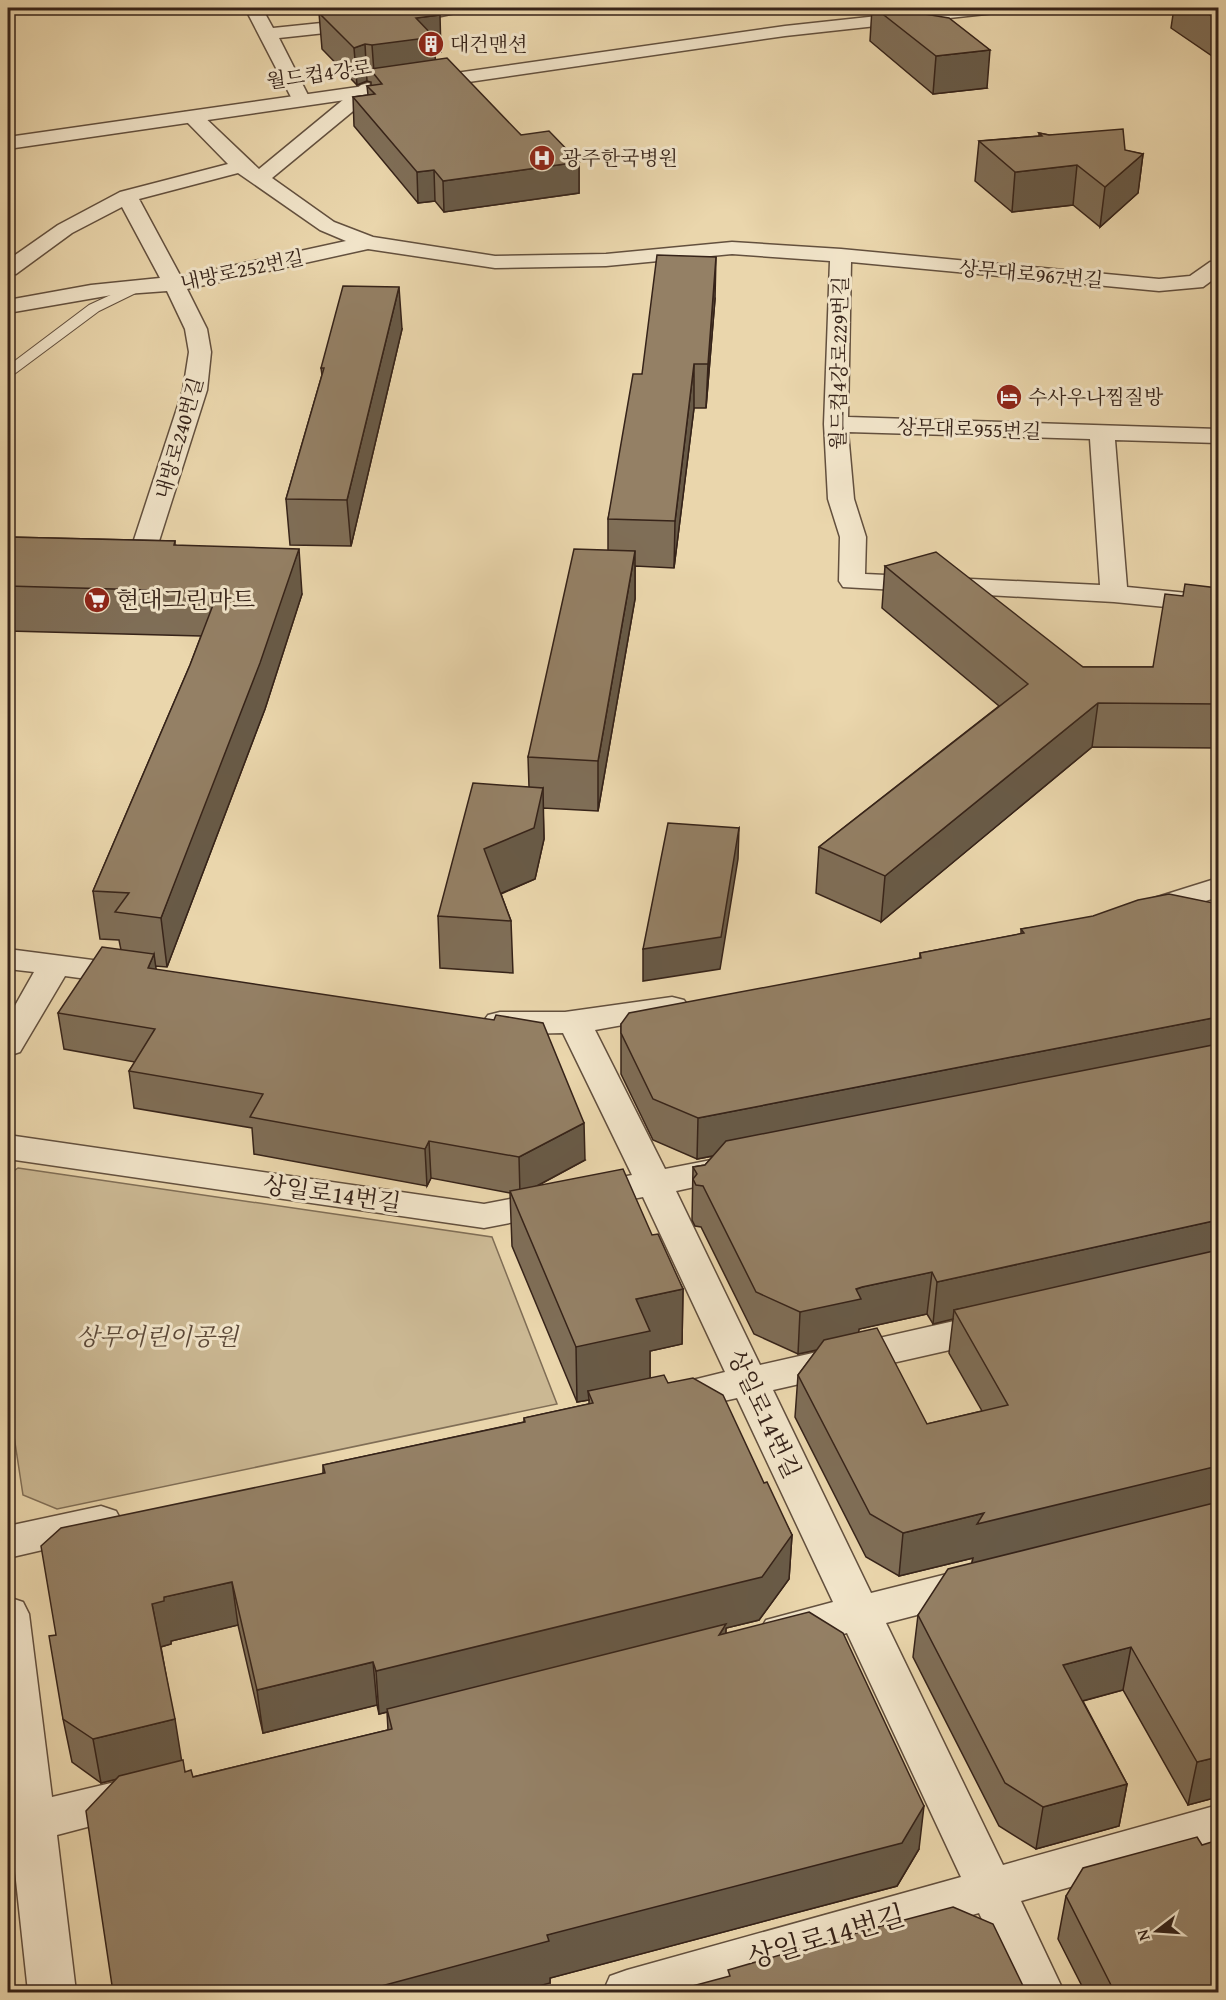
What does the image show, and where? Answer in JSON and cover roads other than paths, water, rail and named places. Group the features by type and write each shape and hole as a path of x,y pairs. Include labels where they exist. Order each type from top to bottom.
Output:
{"street":[{"path":"254,8 301,99"},
{"path":"269,34 399,20 454,8"},
{"name":"월드컵4강로","path":"8,143 883,13 995,8"},
{"path":"260,178 368,89"},
{"name":"월드컵4강로229번길","path":"192,116 241,166 327,226 368,243 495,262 606,261 732,248 841,255 836,424 841,499 853,537 852,581 1114,594 1218,604"},
{"path":"8,269 65,229 128,196 241,166"},
{"name":"내방로240번길","path":"92,562 119,558 140,560 189,410 200,364 196,329 128,196"},
{"name":"내방로252번길","path":"8,307 86,291 143,284 175,285 368,243"},
{"name":"상무대로967번길","path":"841,255 1128,283 1203,287 1218,267"},
{"name":"상무대로955번길","path":"836,424 1218,436"},
{"path":"1102,434 1114,594"},
{"path":"1116,920 1213,898"},
{"path":"8,959 163,979"},
{"path":"8,1045 55,965"},
{"path":"465,1018 522,1025 574,1023 703,1002"},
{"name":"상일로14번길","path":"574,1023 654,1183 1040,1992"},
{"name":"상일로14번길","path":"8,1148 484,1216 772,1160"},
{"path":"632,1407 1023,1319"},
{"path":"8,1542 136,1514"},
{"path":"743,1642 1009,1576"},
{"path":"8,1614 52,1992"},
{"path":"32,1822 170,1788"},
{"name":"상일로14번길","path":"627,1992 1218,1825"}],"lane":[{"path":"8,372 94,308 143,284"}],"place":[{"name":"대건맨션","path":"431,44"},
{"name":"광주한국병원","path":"542,158"},
{"name":"수사우나찜질방","path":"1009,397"},
{"name":"현대그린마트","path":"97,600"}],"park label":[{"name":"상무어린이공원","path":"157,1337"}]}
